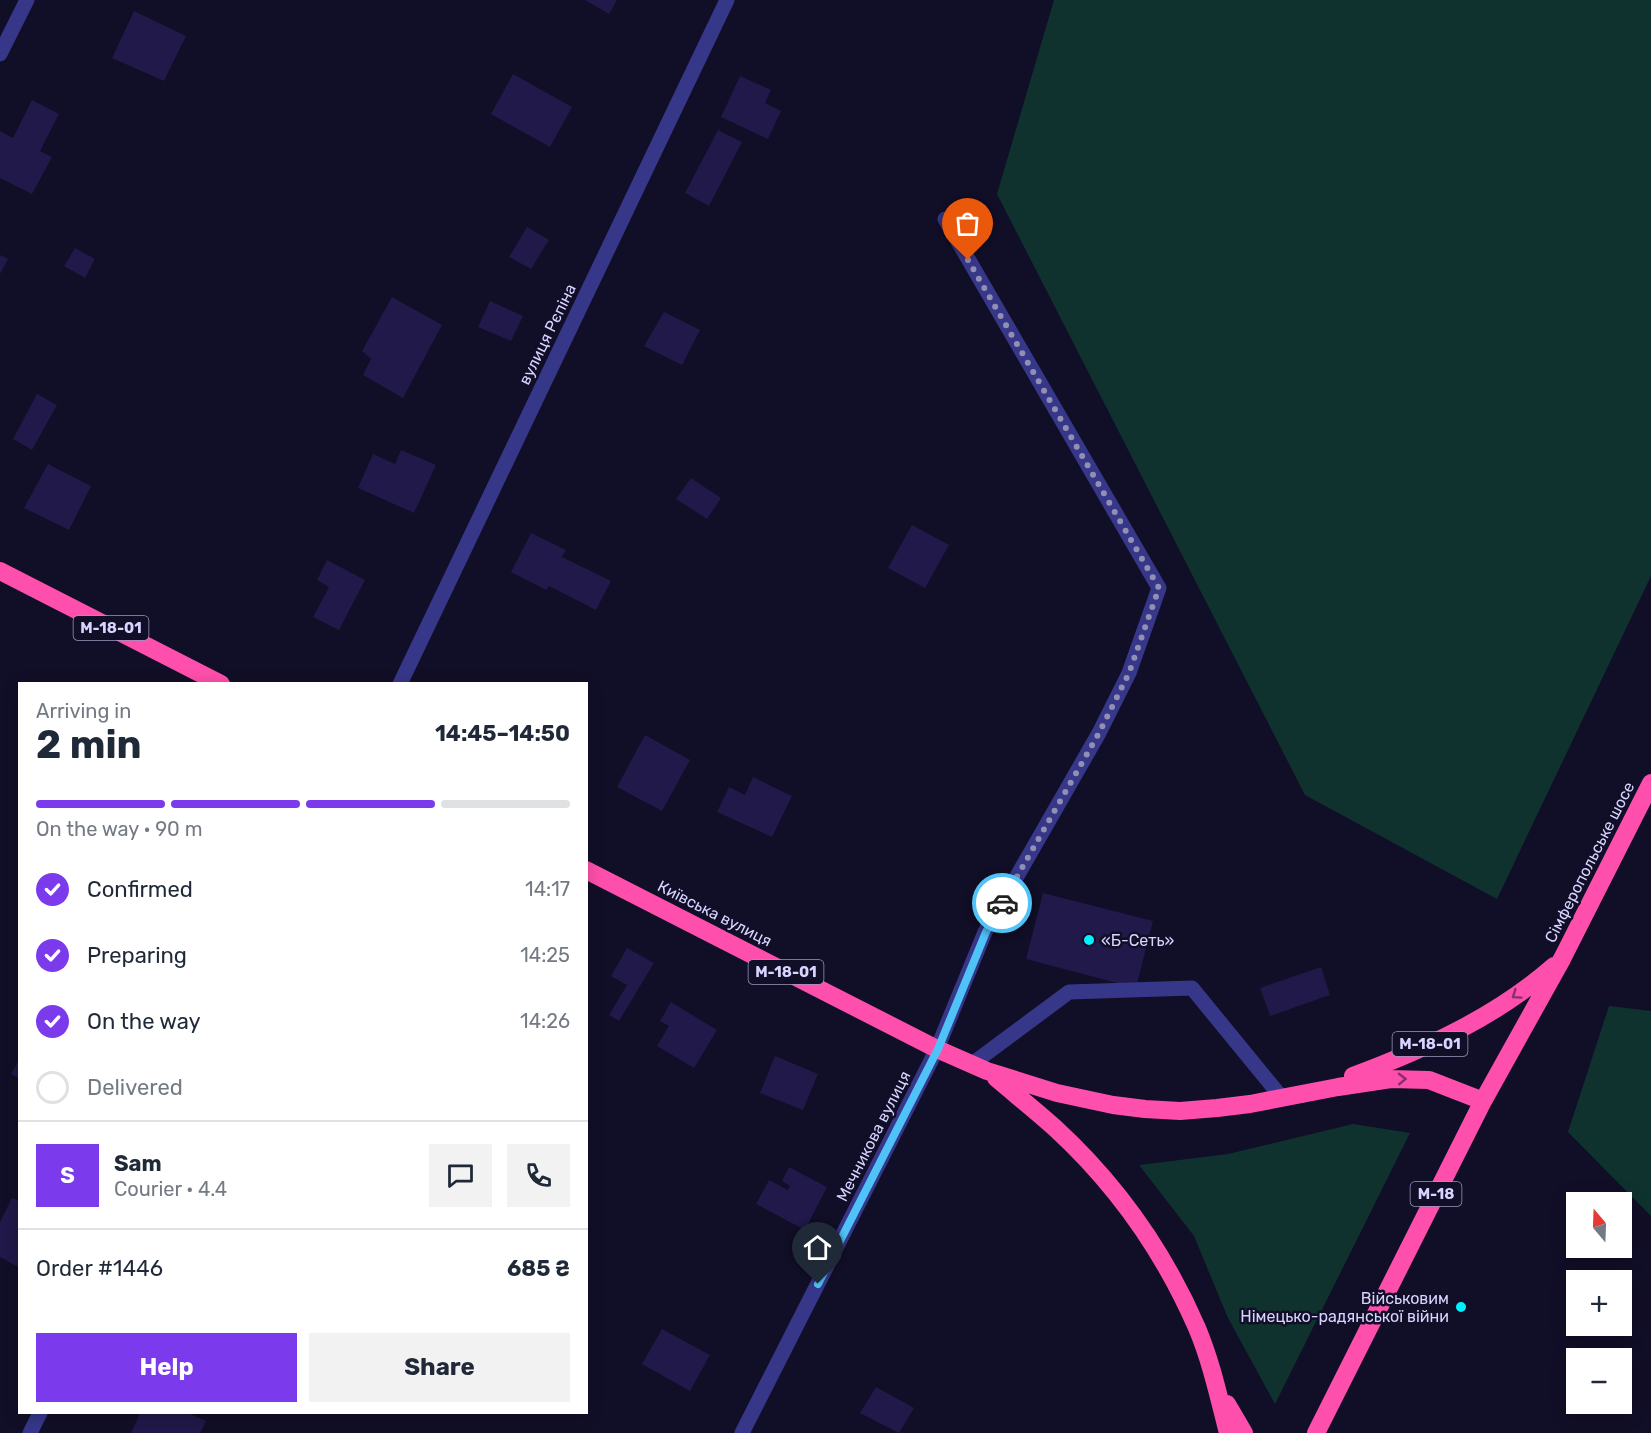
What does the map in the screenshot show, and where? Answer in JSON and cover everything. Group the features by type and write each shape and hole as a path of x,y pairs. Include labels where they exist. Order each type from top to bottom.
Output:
{"highway":[{"name":"М-18-01","path":"0,571 217,682"},
{"name":"Сімферопольське шосе","path":"1562,959 1651,783"},
{"name":"Київська вулиця","path":"588,871 938,1049 980,1068"},
{"name":"М-18-01","path":"1282,1098 1354,1076 1456,1032 1515,997 1562,959"},
{"name":"М-18","path":"1317,1433 1483,1101 1562,959"},
{"name":"М-18-01","path":"980,1068 1066,1095 1145,1109 1180,1111 1250,1104 1363,1082 1413,1078 1430,1080 1483,1101"},
{"name":"М-18-01","path":"980,1068 1055,1128 1104,1178 1165,1263 1197,1330 1228,1433"},
{"name":"М-18-01","path":"1209,1364 1244,1433"}],"street":[{"path":"0,54 27,0"},
{"name":"вулиця Рєпіна","path":"401,682 727,0"},
{"name":"Мечникова вулиця","path":"742,1433 938,1049 986,932 1099,733 1129,673 1159,588 945,219"},
{"path":"980,1068 1069,992 1192,988 1282,1098"},
{"path":"30,1433 40,1414"}],"green space":[{"path":"1054,0 1651,0 1651,576 1497,899 1305,795 997,194"},
{"path":"1609,1006 1651,1011 1651,1216 1632,1197 1632,1192 1627,1192 1568,1132"},
{"path":"1353,1124 1410,1133 1275,1404 1228,1318 1194,1236 1139,1165 1228,1154"}],"building":[{"path":"585,0 617,0 609,14"},
{"path":"134,11 186,36 164,81 112,58"},
{"path":"513,74 572,107 550,147 491,114"},
{"path":"740,76 771,90 765,103 781,111 768,139 721,117"},
{"path":"32,100 59,114 40,151 52,157 32,194 0,178 0,131 13,138"},
{"path":"718,130 742,142 709,206 685,193"},
{"path":"527,227 549,240 531,269 509,257"},
{"path":"75,248 95,259 85,278 64,266"},
{"path":"0,255 8,259 0,274"},
{"path":"392,297 442,325 403,398 363,375 371,359 362,351"},
{"path":"490,301 523,316 511,341 478,327"},
{"path":"664,312 700,330 682,365 644,346"},
{"path":"37,394 57,405 32,450 13,439"},
{"path":"401,450 436,465 414,513 358,488 373,454 395,464"},
{"path":"48,464 91,486 69,530 24,508"},
{"path":"691,478 721,498 707,519 676,499"},
{"path":"912,525 949,545 925,588 888,568"},
{"path":"531,533 566,550 562,557 611,581 596,610 549,586 546,590 511,572"},
{"path":"327,560 365,580 339,630 313,617 329,587 317,580"},
{"path":"645,735 690,760 662,811 617,787"},
{"path":"753,777 792,796 772,837 717,812 729,787 745,795"},
{"name":"«Б-Сеть»","path":"1043,893 1153,921 1136,988 1026,959"},
{"path":"627,948 654,963 619,1021 609,1015 627,985 611,976"},
{"path":"1321,967 1330,995 1270,1016 1260,988"},
{"path":"671,1002 717,1030 694,1068 657,1046 669,1026 660,1021"},
{"path":"775,1056 818,1074 803,1110 760,1093"},
{"path":"18,1062 18,1078 11,1074"},
{"path":"789,1167 827,1187 805,1230 756,1204 769,1180 788,1190 790,1186 782,1181"},
{"path":"12,1198 18,1200 18,1267 0,1257 0,1222"},
{"path":"662,1329 710,1355 690,1391 642,1364"},
{"path":"876,1387 914,1408 899,1433 860,1413"},
{"path":"140,1414 190,1414 206,1421 200,1433 131,1433"}],"way so far":[{"path":"968,260 1159,588 1129,673 1099,733 1002,903"}],"place":[{"name":"«Б-Сеть»","path":"1089,940"},
{"name":"Військовим Німецько-радянської війни","path":"1461,1307"}],"route":[{"path":"818,1284 938,1049 986,932 1002,903"}]}
